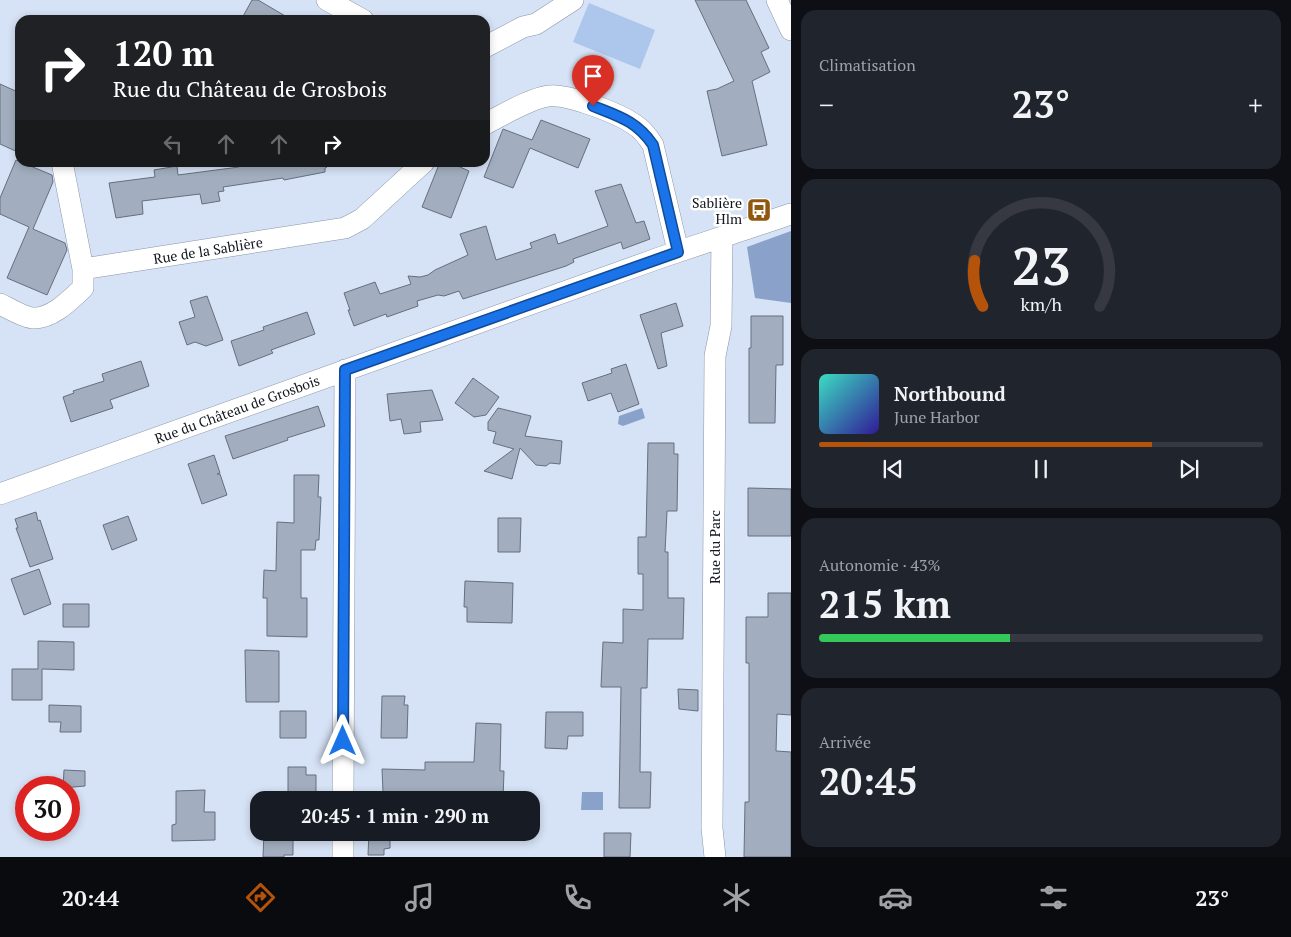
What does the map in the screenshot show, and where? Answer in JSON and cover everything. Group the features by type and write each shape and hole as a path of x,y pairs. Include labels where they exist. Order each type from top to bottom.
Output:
{"street":[{"path":"490,44 523,27 536,24 572,0"},
{"path":"777,0 791,30"},
{"path":"334,9 350,15"},
{"path":"490,122 532,101 548,96 575,98 629,120 646,135 653,145 678,252"},
{"path":"0,304 32,318 45,316 66,305 83,288 83,270 63,167"},
{"name":"Rue de la Sablière","path":"83,270 344,228 362,219 419,167"},
{"name":"Rue du Château de Grosbois","path":"0,494 678,252 788,215"},
{"name":"Rue du Parc","path":"715,857 712,818 715,376 721,326 722,237"},
{"path":"343,791 345,370"},
{"path":"343,841 343,857"}],"shaded area":[{"path":"589,3 655,30 640,69 573,42"},
{"path":"791,231 791,303 755,298 747,247"},
{"path":"642,408 645,418 623,426 618,424 619,416"},
{"path":"582,792 603,792 603,810 581,810"}],"building":[{"path":"252,0 258,0 284,15 244,15"},
{"path":"695,0 746,0 769,48 761,52 770,72 752,81 767,145 722,156 707,91 717,89 734,81"},
{"path":"0,84 15,91 15,151 0,144"},
{"path":"541,120 590,139 578,168 530,148 513,188 484,177 488,167 490,167 490,162 503,129 532,140"},
{"path":"15,162 15,167 33,167 52,175 53,182 33,229 65,243 67,250 47,295 7,278 29,227 0,214 0,198"},
{"path":"171,167 177,167 178,175 239,167 327,167 325,172 284,180 283,178 223,187 224,191 218,192 220,201 202,204 200,194 142,201 143,214 116,218 109,183 155,177 154,170"},
{"path":"438,167 460,167 469,171 451,218 422,207"},
{"path":"621,184 636,223 644,221 650,239 623,249 621,242 573,259 574,262 566,266 463,299 459,291 417,301 418,306 387,317 386,314 354,326 344,293 375,282 380,294 411,284 408,276 420,277 428,275 468,255 460,234 486,226 496,260 532,248 530,243 555,234 558,244 608,226 595,191"},
{"path":"207,296 223,340 206,346 195,342 187,345 179,322 195,317 190,301"},
{"path":"676,303 683,326 661,333 667,366 658,369 640,315"},
{"path":"307,312 315,334 271,350 273,353 239,366 231,341 264,330 263,327"},
{"path":"751,316 783,316 783,365 776,365 775,423 749,423"},
{"path":"141,361 149,386 110,400 113,408 71,422 63,397 74,393 73,391 104,381 102,374"},
{"path":"626,364 639,404 618,412 611,393 588,401 582,383 612,373 611,369"},
{"path":"473,378 499,397 486,415 474,417 455,403"},
{"path":"432,390 443,420 420,422 421,432 404,434 401,419 390,421 387,394"},
{"path":"318,406 325,426 287,438 288,440 233,459 225,436"},
{"path":"498,408 531,416 525,436 562,441 560,464 536,465 520,448 512,479 484,471 514,449 493,443 496,432 488,430 488,422"},
{"path":"648,443 674,443 674,454 678,454 677,511 667,511 665,552 668,552 668,598 684,598 683,639 648,639 647,688 641,688 640,772 651,772 650,808 619,808 621,687 601,687 603,642 623,643 623,609 643,610 643,574 638,574 638,537 646,537"},
{"path":"214,455 220,473 217,474 220,474 227,495 202,504 188,464"},
{"path":"294,475 319,475 318,497 321,497 319,540 316,540 315,550 301,550 301,598 307,598 307,637 267,636 267,598 263,598 264,570 276,571 277,522 294,523"},
{"path":"748,488 791,489 791,536 748,536"},
{"path":"36,512 53,559 30,567 16,528 18,528 15,519"},
{"path":"128,516 137,540 112,550 103,525"},
{"path":"498,518 521,518 520,552 498,552"},
{"path":"39,569 51,604 24,615 11,579"},
{"path":"465,581 513,583 512,623 467,622 467,607 464,607"},
{"path":"768,593 791,593 791,715 777,714 776,751 791,752 791,857 744,857 745,802 749,802 749,663 746,663 746,617 768,617"},
{"path":"63,604 89,604 89,627 63,627"},
{"path":"38,641 74,642 74,670 42,669 42,700 12,700 12,669 38,669"},
{"path":"245,650 279,651 279,702 246,702"},
{"path":"678,689 698,690 698,711 679,709"},
{"path":"382,696 405,696 404,705 408,705 407,738 381,738"},
{"path":"49,705 81,706 81,732 60,732 61,722 49,722"},
{"path":"280,711 306,711 306,738 280,738"},
{"path":"546,712 583,712 583,736 568,736 567,749 545,748"},
{"path":"476,723 501,724 500,771 504,771 503,791 383,791 382,769 425,770 425,762 474,762"},
{"path":"288,767 306,767 306,775 316,775 316,791 288,791"},
{"path":"64,770 85,771 85,786 80,786 80,776 64,776"},
{"path":"205,790 204,812 215,812 215,840 172,841 172,825 176,824 176,791"},
{"path":"604,833 631,833 630,857 604,857"},
{"path":"264,841 293,841 293,855 263,857"},
{"path":"369,841 390,841 390,848 384,849 384,855 368,855"}],"place":[{"name":"Sablière Hlm","path":"759,210"}],"route":[{"path":"343,741 345,370 678,252 653,145 646,135 629,120 593,106"}]}
